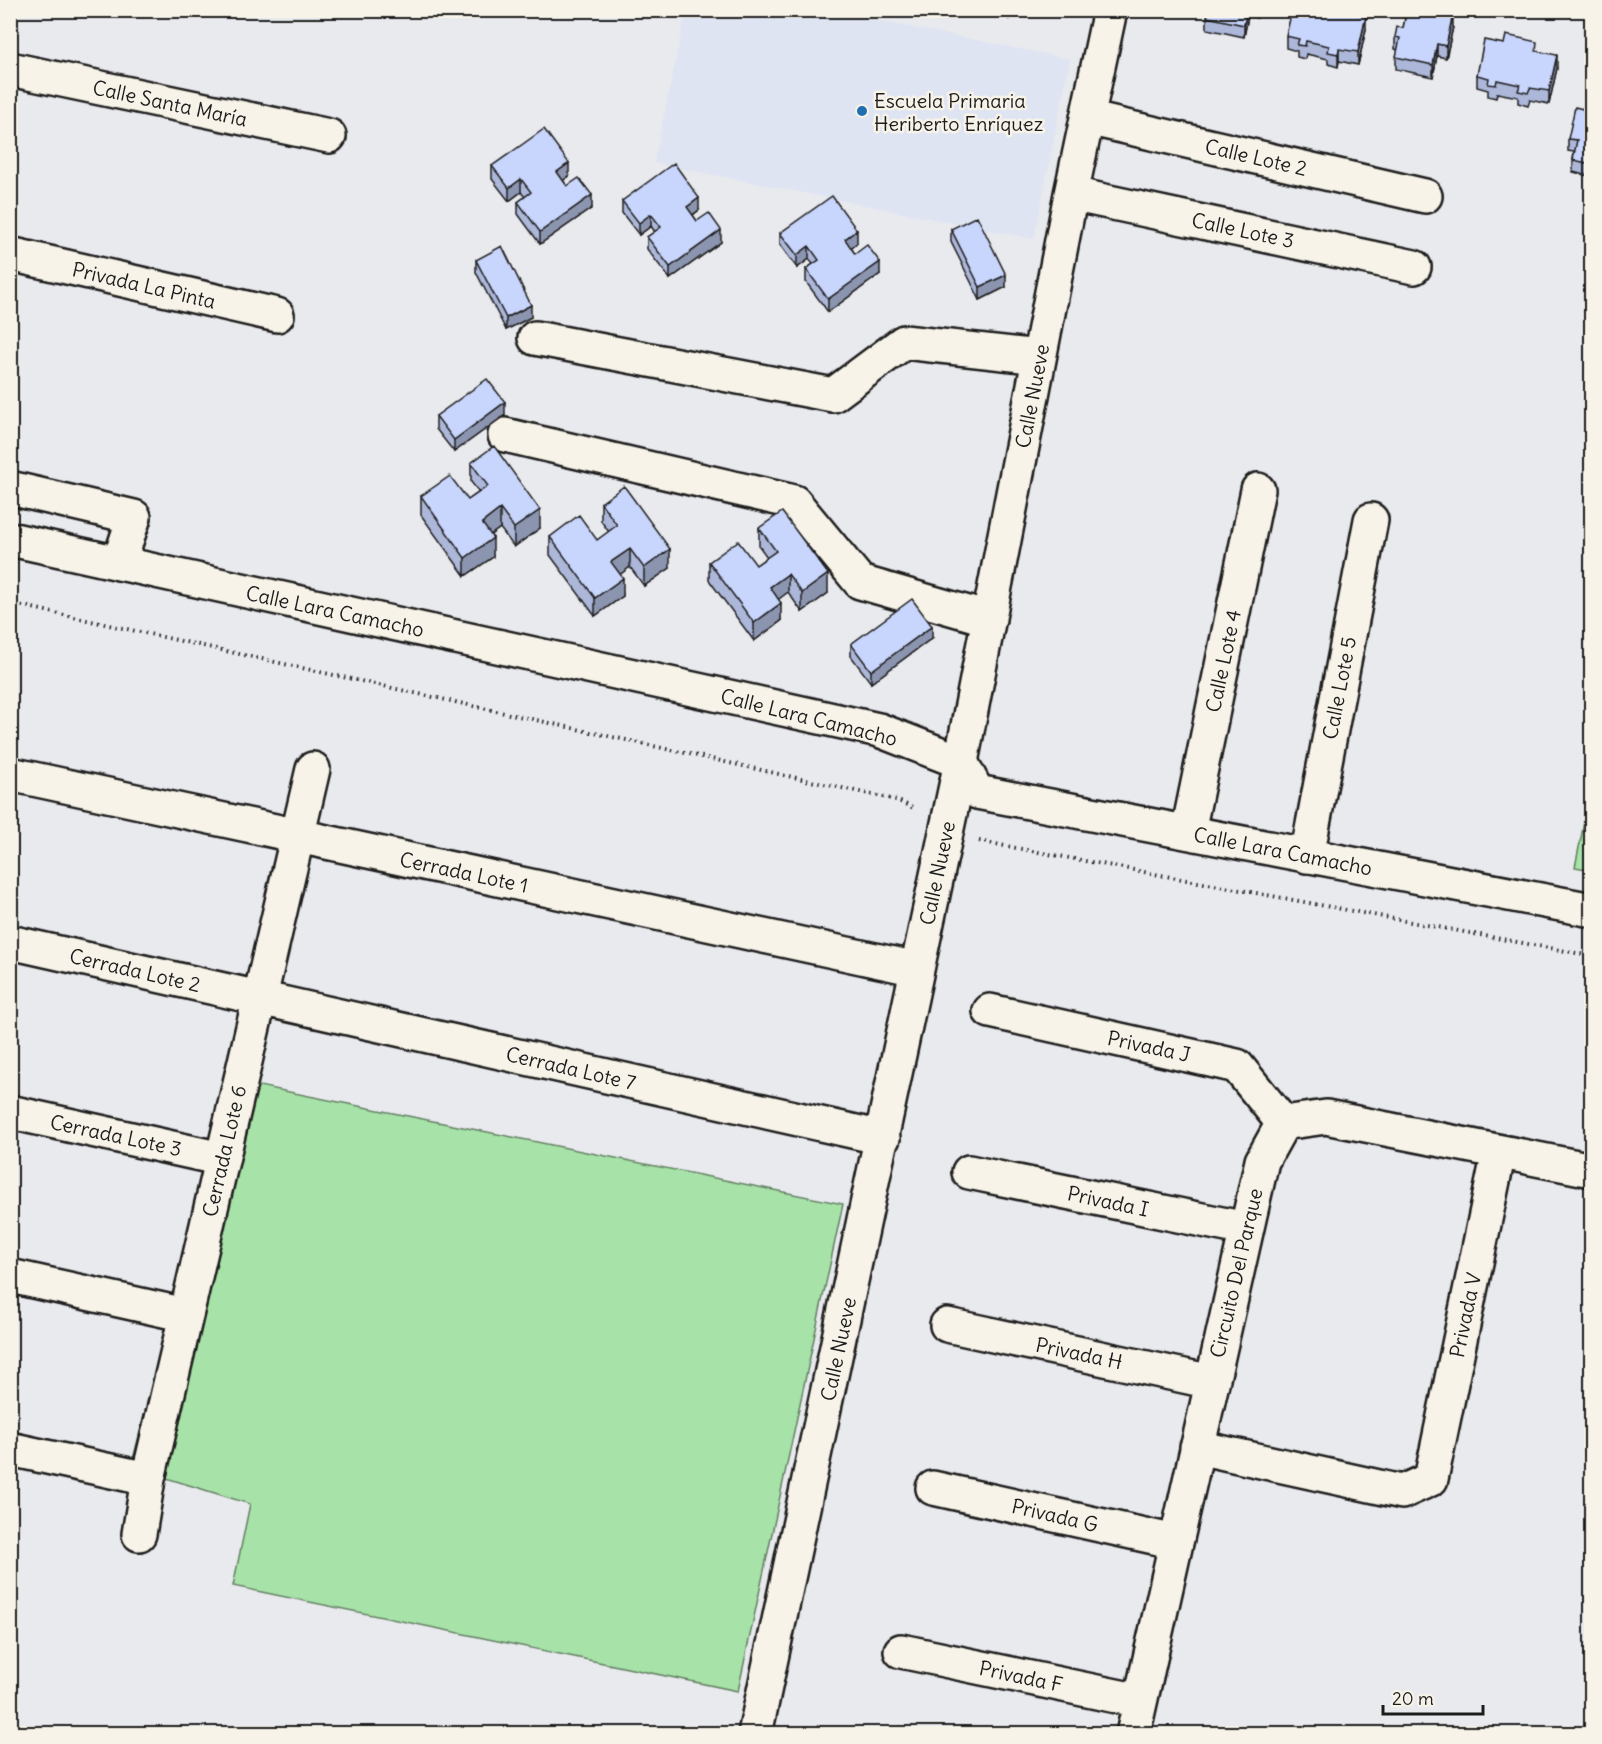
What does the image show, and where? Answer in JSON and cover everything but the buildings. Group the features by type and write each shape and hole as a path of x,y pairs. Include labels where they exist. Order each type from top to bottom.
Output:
{"street":[{"name":"Calle Nueve","path":"755,1734 961,762 1071,194 1110,10"},
{"name":"Calle Santa María","path":"10,69 329,136"},
{"name":"Calle Lote 2","path":"1087,118 1425,196"},
{"name":"Calle Lote 3","path":"1071,194 1414,267"},
{"name":"Privada La Pinta","path":"10,254 277,315"},
{"path":"535,338 833,395 904,342 1039,357"},
{"path":"505,435 794,502 860,582 989,619"},
{"path":"10,488 134,517 119,563"},
{"name":"Calle Lote 4","path":"1188,832 1258,490"},
{"name":"Calle Lote 5","path":"1307,856 1371,520"},
{"name":"Calle Lara Camacho","path":"10,539 879,730 961,762 977,792 1592,910"},
{"name":"Cerrada Lote 6","path":"140,1534 148,1479 313,770"},
{"name":"Cerrada Lote 1","path":"10,774 917,969"},
{"name":"Cerrada Lote 2","path":"10,942 259,998"},
{"name":"Cerrada Lote 7","path":"259,998 883,1138"},
{"name":"Privada J","path":"990,1011 1237,1066 1283,1123"},
{"name":"Cerrada Lote 3","path":"10,1112 222,1159"},
{"path":"1283,1123 1326,1117 1592,1170"},
{"name":"Circuito Del Parque","path":"1133,1734 1262,1161 1283,1123"},
{"name":"Privada V","path":"1197,1447 1402,1492 1431,1479 1499,1152"},
{"name":"Privada I","path":"969,1172 1246,1230"},
{"path":"10,1276 186,1315"},
{"name":"Privada H","path":"947,1325 1212,1382"},
{"path":"10,1449 148,1479"},
{"name":"Privada G","path":"933,1488 1176,1542"},
{"name":"Privada F","path":"901,1651 1140,1701"}],"path":[{"path":"10,603 897,800 984,844 1592,956"}],"shaded area":[{"name":"Escuela Primaria Heriberto Enríquez","path":"686,11 830,11 1070,59 1034,239 654,163"}],"green space":[{"path":"1591,789 1591,870 1575,867"},
{"path":"230,1080 843,1204 738,1691 233,1586 250,1504 131,1467"}],"place":[{"name":"Escuela Primaria Heriberto Enríquez","path":"862,111"}]}
